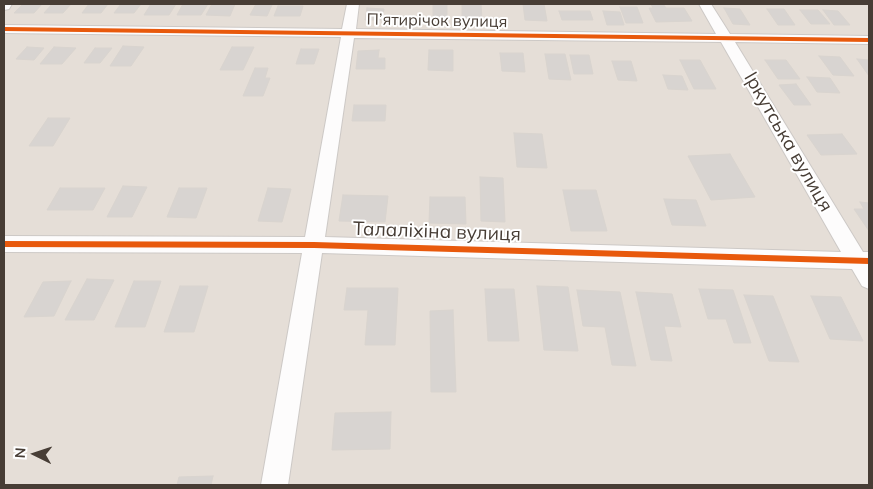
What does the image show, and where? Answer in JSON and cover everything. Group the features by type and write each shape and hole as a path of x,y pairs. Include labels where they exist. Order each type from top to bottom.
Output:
{"street":[{"path":"274,485 353,4"},
{"name":"Іркутська вулиця","path":"705,4 864,261 869,280"},
{"name":"П’ятирічок вулиця","path":"4,29 869,40"},
{"name":"Талаліхіна вулиця","path":"4,244 314,245 864,261"}],"shaded area":[{"path":"4,4 869,4 869,485 4,485"}],"building":[{"path":"23,4 42,4 34,13 14,13"},
{"path":"52,4 71,4 63,13 44,13"},
{"path":"89,4 108,4 101,13 82,13"},
{"path":"121,4 141,4 134,13 114,13"},
{"path":"151,4 176,4 169,15 144,15"},
{"path":"183,4 208,4 201,15 177,15"},
{"path":"212,4 235,4 230,16 206,15"},
{"path":"256,4 272,5 267,16 250,15"},
{"path":"433,4 447,4 447,19 433,19"},
{"path":"462,4 481,4 482,20 462,20"},
{"path":"523,4 544,4 547,21 525,20"},
{"path":"651,4 663,4 666,8 684,8 692,21 656,22 649,8 653,8"},
{"path":"278,6 303,6 300,16 274,16"},
{"path":"620,7 637,7 643,23 626,23"},
{"path":"367,8 384,9 382,20 365,20"},
{"path":"724,8 740,9 750,25 733,24"},
{"path":"767,9 784,9 795,25 778,25"},
{"path":"800,10 818,10 830,24 811,24"},
{"path":"823,10 838,11 850,25 834,25"},
{"path":"559,11 590,11 593,20 562,20"},
{"path":"603,11 620,12 624,25 607,25"},
{"path":"123,46 144,47 131,66 110,66"},
{"path":"27,47 44,48 34,60 16,59"},
{"path":"54,47 76,48 62,64 40,64"},
{"path":"232,47 254,47 243,70 220,70"},
{"path":"95,48 112,48 100,63 84,63"},
{"path":"301,49 319,49 314,64 296,64"},
{"path":"379,50 378,58 385,58 385,69 356,69 358,51"},
{"path":"429,50 453,50 453,71 428,70"},
{"path":"500,53 523,53 525,72 502,71"},
{"path":"545,54 565,54 571,80 549,79"},
{"path":"570,55 589,55 593,74 574,74"},
{"path":"819,56 840,57 854,76 833,75"},
{"path":"857,59 869,60 869,76"},
{"path":"680,60 700,60 716,89 694,89"},
{"path":"765,60 786,60 800,79 778,79"},
{"path":"612,61 631,61 637,81 618,80"},
{"path":"255,68 268,68 265,78 270,78 263,96 243,96"},
{"path":"663,75 682,76 688,90 668,89"},
{"path":"807,77 830,78 840,93 817,92"},
{"path":"796,84 811,105 794,105 779,85"},
{"path":"354,105 386,105 385,121 352,121"},
{"path":"48,118 70,118 53,146 29,146"},
{"path":"514,133 542,134 547,168 517,167"},
{"path":"842,134 857,154 821,155 807,135"},
{"path":"730,154 755,197 711,200 688,156"},
{"path":"480,177 503,178 505,222 481,221"},
{"path":"123,186 147,187 132,217 107,217"},
{"path":"60,188 105,188 93,210 47,210"},
{"path":"179,188 207,188 196,218 167,217"},
{"path":"268,188 291,189 282,222 258,221"},
{"path":"563,190 596,190 607,231 571,231"},
{"path":"343,195 388,196 385,222 339,221"},
{"path":"430,197 465,197 466,224 429,223"},
{"path":"664,199 696,200 706,226 672,225"},
{"path":"860,202 869,203 869,231 854,209 864,209"},
{"path":"87,279 114,280 94,320 65,320"},
{"path":"71,281 54,316 24,317 43,282"},
{"path":"134,281 161,281 145,327 115,327"},
{"path":"180,286 208,286 194,332 164,332"},
{"path":"537,286 568,287 578,351 544,350"},
{"path":"347,288 398,288 395,345 365,345 368,310 344,310"},
{"path":"485,289 514,289 519,341 488,341"},
{"path":"699,289 733,290 751,343 734,343 726,319 708,319"},
{"path":"577,290 620,292 636,366 612,365 605,327 583,326"},
{"path":"636,292 672,294 681,327 664,326 672,361 651,360"},
{"path":"744,295 773,296 799,362 769,361"},
{"path":"811,296 841,297 863,341 830,339"},
{"path":"453,310 456,392 431,392 430,311"},
{"path":"391,412 390,449 332,450 335,413"},
{"path":"213,476 211,485 177,485 179,477"}],"cycle path":[{"path":"4,29 869,40"},
{"path":"4,244 314,245 869,261"}]}
